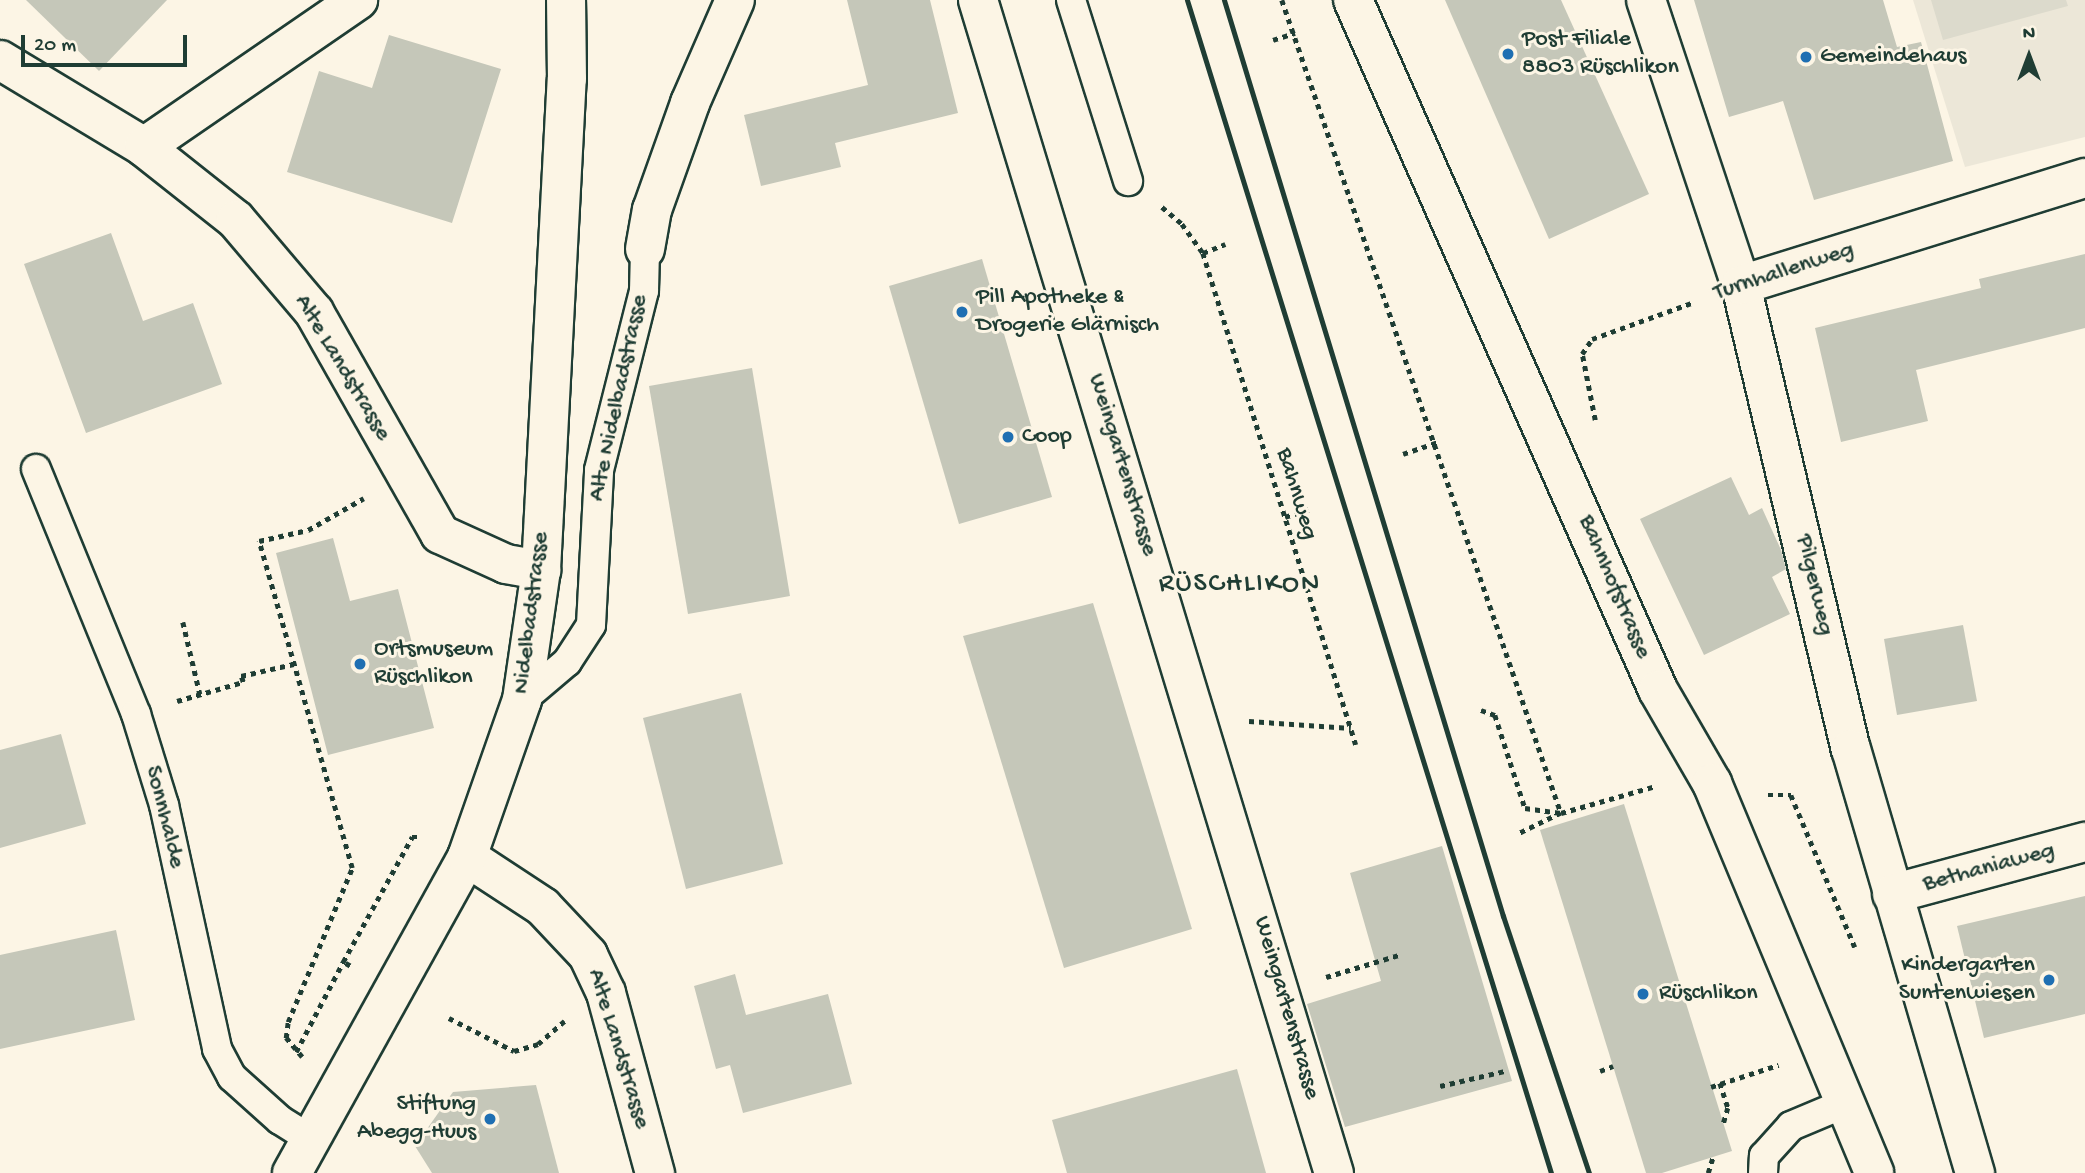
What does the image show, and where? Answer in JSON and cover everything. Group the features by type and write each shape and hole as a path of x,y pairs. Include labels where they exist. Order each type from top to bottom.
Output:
{"street":[{"path":"144,147 358,0"},
{"name":"Nidelbadstrasse","path":"292,1173 467,857 522,700 541,570 567,79 566,0"},
{"name":"Alte Nidelbadstrasse","path":"645,249 652,210 690,103 735,0"},
{"name":"Weingartenstrasse","path":"978,0 1204,732 1335,1173"},
{"name":"Bahnhofstrasse","path":"1353,0 1658,690 1712,783 1847,1102 1874,1173"},
{"name":"Pilgerweg","path":"1646,0 1741,285 1851,749 1975,1173"},
{"name":"Alte Landstrasse","path":"0,60 144,147 236,220 314,312 440,534 506,564 541,570"},
{"name":"Turnhallenweg","path":"1741,285 2085,178"},
{"name":"Bethaniaweg","path":"1892,894 2085,842"},
{"name":"Alte Landstrasse","path":"467,857 543,907 588,955 606,993 655,1173"}],"lane":[{"path":"1071,0 1128,181"},
{"name":"Alte Nidelbadstrasse","path":"522,700 567,662 591,625 599,470 644,291 645,249"},
{"name":"Sonnhalde","path":"36,469 136,714 164,805 217,1049 232,1077 280,1120 311,1139"},
{"path":"1763,1173 1764,1156 1791,1126 1847,1102"}],"path":[{"path":"1282,0 1437,443 1478,579 1534,725 1561,813"},
{"path":"1273,40 1295,33"},
{"name":"Bahnweg","path":"1128,181 1182,224 1203,253 1356,745"},
{"path":"1203,253 1225,244"},
{"name":"Turnhallenweg","path":"1596,428 1581,354 1592,339 1741,285"},
{"path":"1403,454 1437,443"},
{"path":"312,1063 296,1052 286,1038 288,1022 352,868 259,541 308,530 364,498 360,489"},
{"path":"1285,517 1308,509"},
{"path":"183,622 200,694"},
{"path":"185,698 243,682 241,676 294,664"},
{"path":"1481,710 1494,715 1525,808 1561,813"},
{"path":"1204,732 1241,720 1351,728"},
{"path":"1520,833 1561,813 1656,786"},
{"path":"1760,796 1791,795 1843,916"},
{"path":"296,1052 412,837 435,836"},
{"path":"1281,991 1402,954"},
{"path":"343,962 356,968"},
{"path":"449,1018 514,1051 538,1044 568,1018"},
{"path":"1711,1087 1785,1062"},
{"path":"1600,1071 1613,1066"},
{"path":"1440,1086 1505,1071"},
{"path":"1720,1083 1728,1108 1723,1125"},
{"path":"1709,1173 1713,1157"}],"shaded area":[{"path":"1913,0 2085,0 2085,137 1965,167"},
{"path":"1931,0 2066,0 2068,6 1943,40"}],"building":[{"path":"26,0 167,0 99,71"},
{"path":"847,0 930,0 958,113 835,143 841,167 761,186 744,115 868,85"},
{"path":"1445,0 1561,0 1649,194 1549,239"},
{"path":"1694,0 1883,0 1897,47 1921,42 1953,161 1814,200 1783,101 1729,117"},
{"path":"389,35 501,69 452,223 287,172 319,71 372,88"},
{"path":"111,233 143,321 193,303 222,384 86,433 24,264"},
{"path":"2085,254 2085,328 1916,370 1928,421 1841,442 1815,328 1981,288 1979,279"},
{"path":"982,259 1052,497 959,524 889,286"},
{"path":"752,368 790,596 688,614 649,386"},
{"path":"1731,477 1749,515 1762,508 1781,550 1786,569 1772,577 1790,614 1704,655 1640,519"},
{"name":"Ortsmuseum Rüschlikon","path":"333,538 350,601 398,589 434,728 328,755 276,553"},
{"path":"1093,603 1192,929 1064,968 963,636"},
{"path":"1963,625 1977,701 1897,715 1884,639"},
{"path":"741,693 783,864 686,889 643,718"},
{"path":"61,734 86,824 0,848 0,750"},
{"path":"1624,804 1732,1151 1662,1173 1646,1173 1540,830"},
{"path":"1442,846 1512,1081 1345,1127 1307,1004 1381,981 1350,873"},
{"path":"2085,896 2085,1014 1984,1038 1957,926"},
{"path":"116,930 135,1020 0,1049 0,955"},
{"path":"735,974 746,1015 828,994 852,1084 743,1113 730,1065 716,1069 694,986"},
{"path":"1237,1069 1266,1173 1067,1173 1052,1120"},
{"name":"Stiftung Abegg-Huus","path":"536,1085 559,1173 432,1173 415,1146 453,1092"}],"railway":[{"path":"1187,0 1551,1173"},
{"path":"1224,0 1503,916 1589,1173"}],"place":[{"name":"Post Filiale 8803 Rüschlikon","path":"1508,54"},
{"name":"Gemeindehaus","path":"1806,57"},
{"name":"Pill Apotheke & Drogerie Glärnisch","path":"962,312"},
{"name":"Coop","path":"1008,437"},
{"name":"Ortsmuseum Rüschlikon","path":"360,664"},
{"name":"Kindergarten Suntenwiesen","path":"2049,980"},
{"name":"Rüschlikon","path":"1643,994"},
{"name":"Stiftung Abegg-Huus","path":"490,1119"}],"district":[{"name":"RÜSCHLIKON","path":"1240,585"}]}
